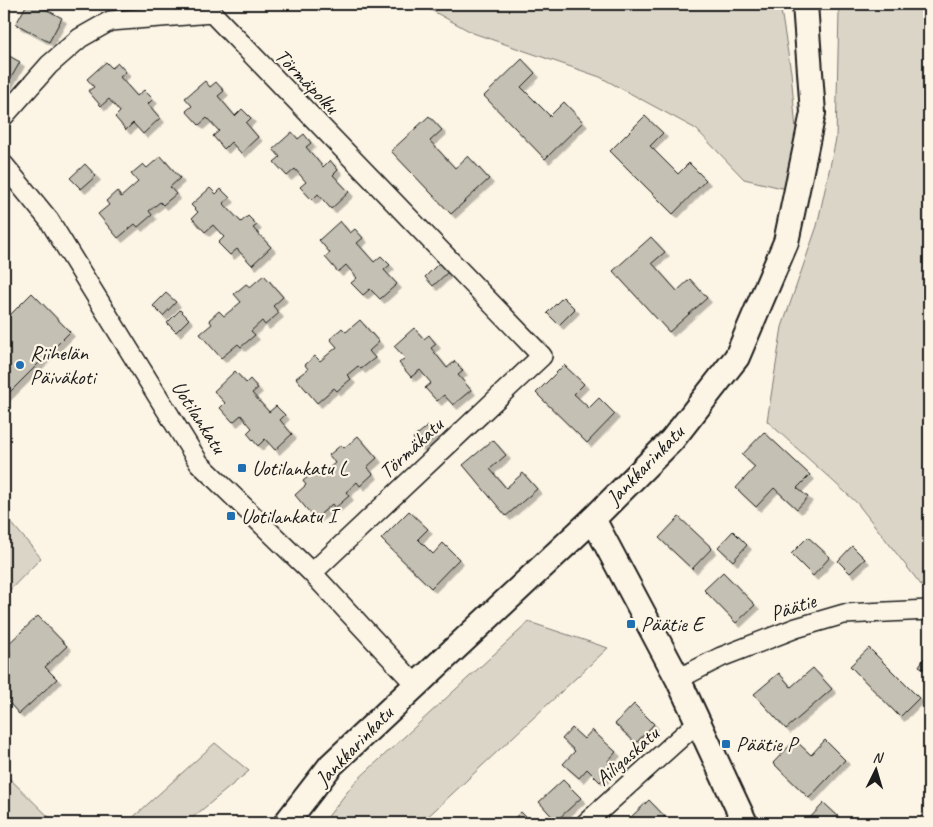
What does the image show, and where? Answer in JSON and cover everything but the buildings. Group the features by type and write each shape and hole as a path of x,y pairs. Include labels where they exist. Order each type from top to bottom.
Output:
{"street":[{"name":"Jankkarinkatu","path":"286,823 331,764 593,519 672,440 737,357 786,242 813,113 805,4"},
{"name":"Törmäpolku","path":"4,116 49,65 80,38 110,21 212,13 542,356"},
{"name":"Uotilankatu","path":"4,166 49,220 199,462 312,573 415,684"},
{"name":"Törmäkatu","path":"312,573 542,356"},
{"path":"593,519 678,679 745,823"},
{"name":"Päätie","path":"678,679 721,657 788,631 844,614 929,610"},
{"name":"Ailigaskatu","path":"586,823 699,723"}],"shaded area":[{"path":"105,4 214,4 209,7"},
{"path":"420,4 780,4 791,72 796,130 786,189 744,179 696,129 600,77 473,33"},
{"path":"837,4 929,4 929,595 857,503 767,421 782,327 817,226 836,139 839,12"},
{"path":"4,514 41,558 4,596"},
{"path":"529,622 608,648 421,823 323,823 355,782"},
{"path":"215,743 249,771 186,823 127,823"},
{"path":"4,773 55,823 4,823"}],"place":[{"name":"Riihelän Päiväkoti","path":"20,365"},
{"name":"Uotilankatu L","path":"242,468"},
{"name":"Uotilankatu I","path":"231,516"},
{"name":"Päätie E","path":"631,624"},
{"name":"Päätie P","path":"726,744"}]}
